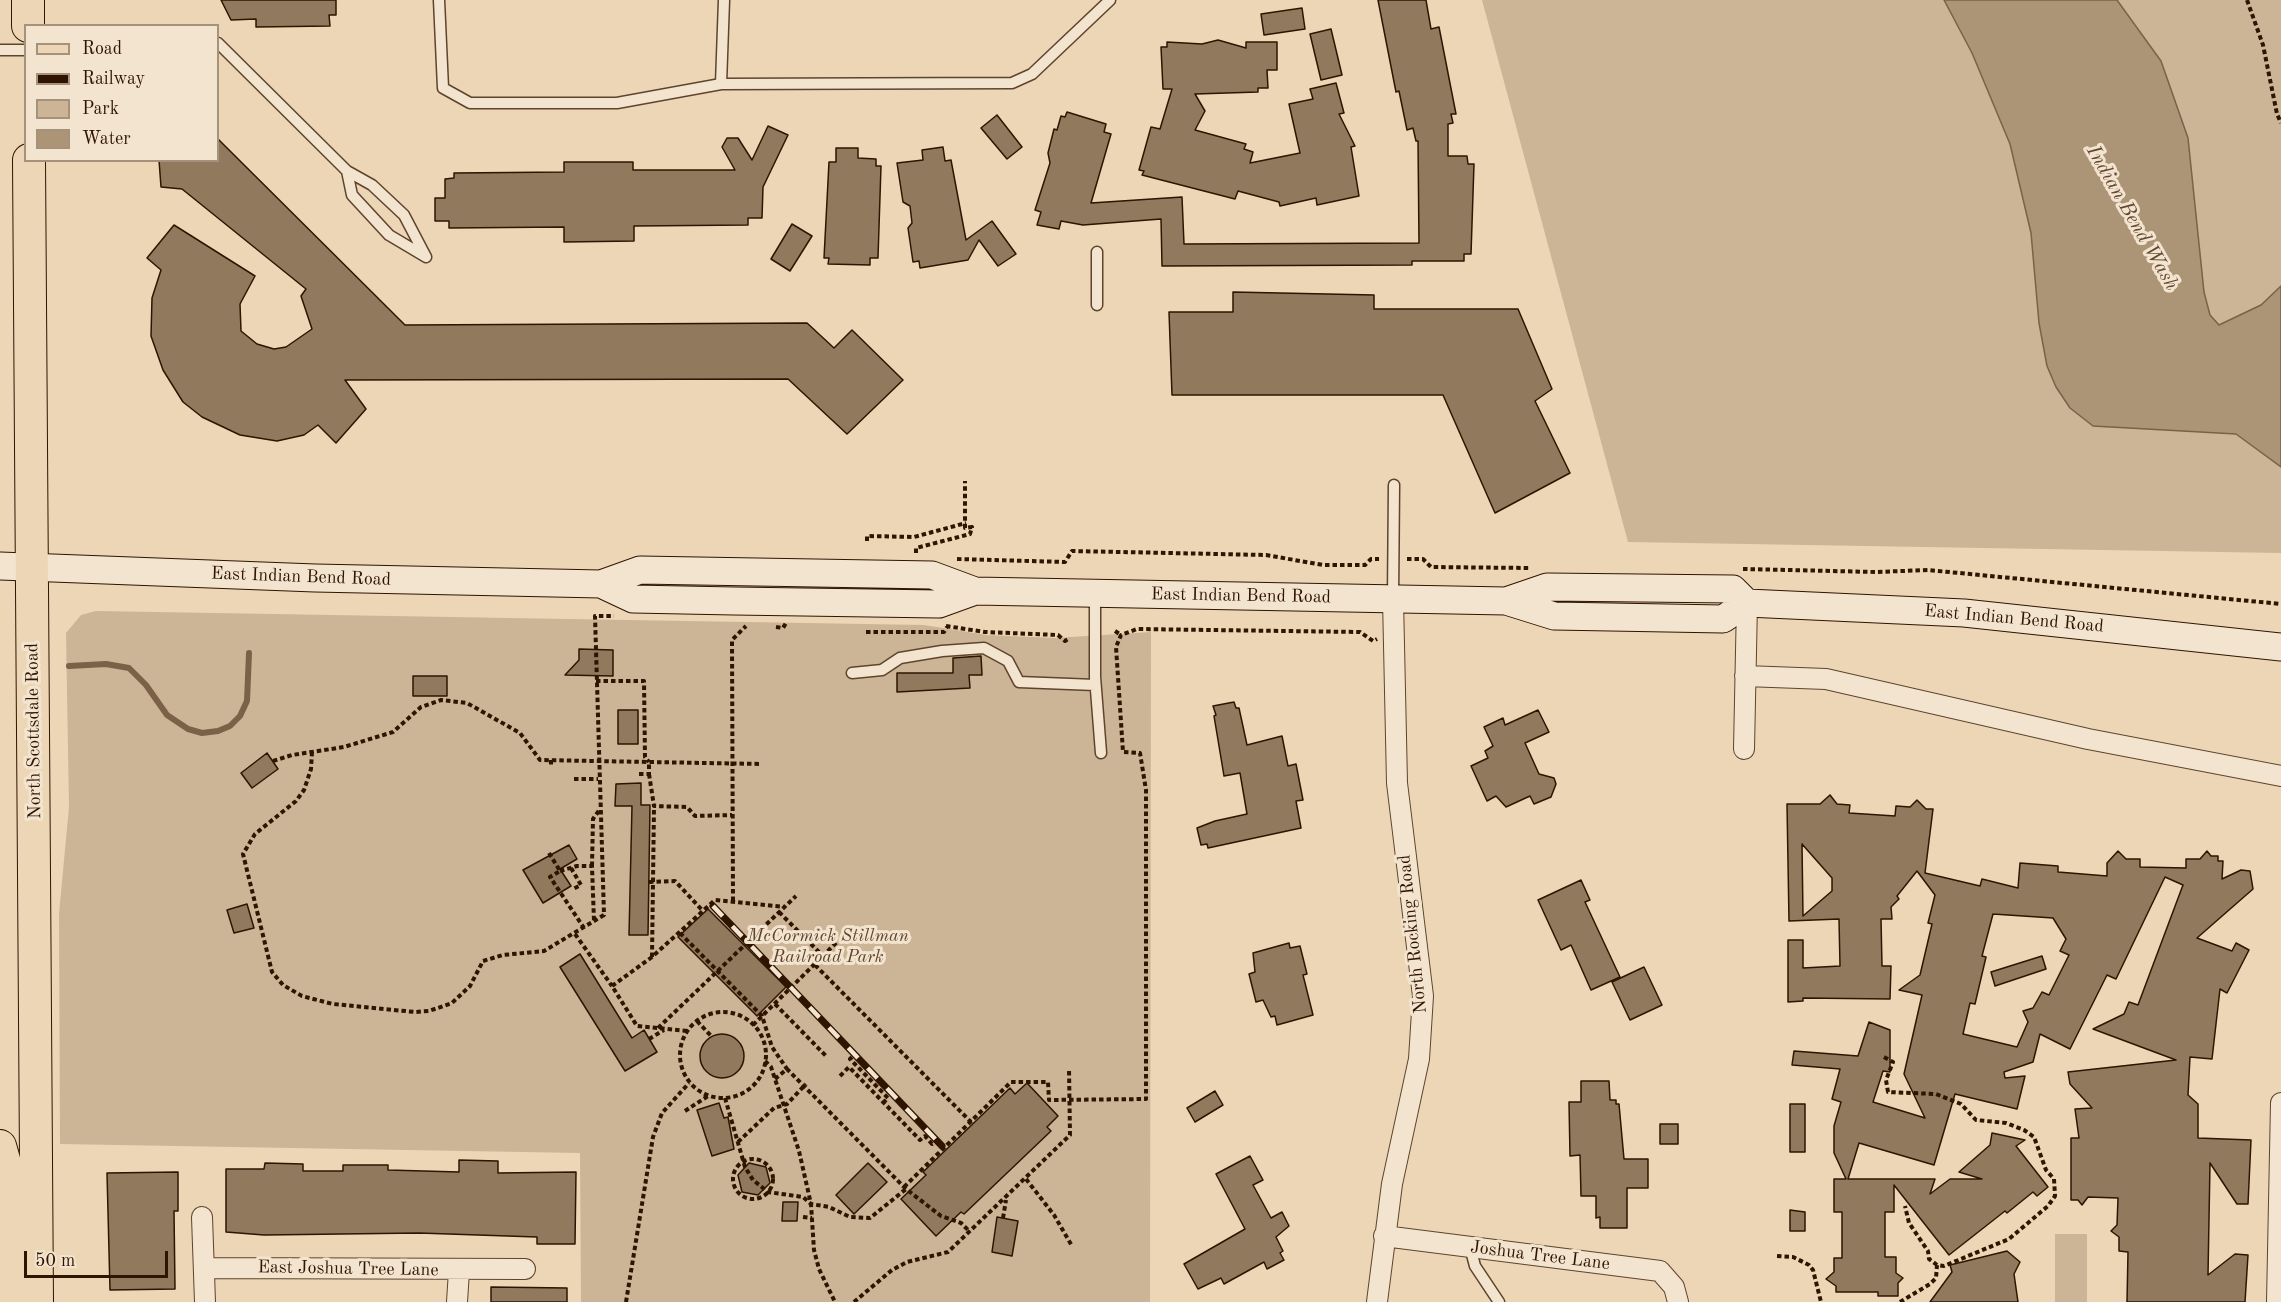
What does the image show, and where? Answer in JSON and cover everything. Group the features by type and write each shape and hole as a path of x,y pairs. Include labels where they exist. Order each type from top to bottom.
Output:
{"main road":[{"path":"28,0 28,24"},
{"name":"North Scottsdale Road","path":"29,162 37,1302"},
{"name":"East Indian Bend Road","path":"0,566 315,578 601,584 633,599 734,602 939,604 975,591 1095,593 1506,601 1554,616 1723,619 1747,603 1964,613 2280,648"},
{"path":"0,1146 6,1167 8,1283 16,1302"}],"street":[{"name":"North Rocking Road","path":"1377,1302 1384,1236 1419,1059 1423,996 1397,783 1393,599"},
{"path":"1744,749 1747,603"},
{"path":"1745,676 1826,679 2088,739 2281,776"},
{"path":"2277,1302 2281,1103"},
{"path":"202,1217 205,1302"},
{"name":"Joshua Tree Lane","path":"1384,1236 1660,1271 1674,1287 1678,1302"},
{"name":"East Joshua Tree Lane","path":"204,1268 459,1271 525,1269"},
{"path":"458,1302 459,1271"}],"lane":[{"path":"439,0 443,88 470,103 617,103 721,84 1012,83 1032,74 1110,0"},
{"path":"721,84 724,0"},
{"path":"219,44 347,171 372,185 404,215 426,256 389,235 352,195 347,171"},
{"path":"0,50 24,50"},
{"path":"1097,252 1097,305"},
{"path":"1393,599 1394,485"},
{"path":"1095,593 1095,685 1101,753"},
{"path":"852,673 882,670 900,658 942,651 984,648 1008,662 1019,682 1095,685"},
{"path":"1470,1246 1475,1266 1499,1302"}],"path":[{"path":"2247,0 2263,45 2277,114 2281,123"},
{"path":"916,558 916,548 970,534 972,527 965,528 965,481"},
{"path":"867,541 867,536 914,537 966,523"},
{"path":"950,559 1065,562 1072,551 1266,555 1323,565 1365,565 1371,559 1392,558 1423,560 1431,567 1532,568"},
{"path":"1741,569 1876,572 1928,570 2281,604"},
{"path":"312,752 311,769 304,790 296,801 255,834 244,849 243,861 272,972 282,985 317,1001 415,1012 440,1008 452,1003 470,986 483,961 504,955 544,951 604,915 598,779 595,616"},
{"path":"866,632 944,632 947,626"},
{"path":"733,901 732,640 746,627"},
{"path":"725,1098 744,1160 753,1180 768,1192 803,1197 811,1204 829,1208 850,1217 870,1218 905,1188 1011,1082 1048,1082 1049,1100 1146,1099 1146,790 1140,753 1123,753 1116,647 1121,635 1137,629 1360,632 1372,641 1378,638"},
{"path":"1115,631 1121,635"},
{"path":"596,681 644,681 645,757 649,762 654,806 650,882 652,957"},
{"path":"273,761 344,747 393,732 421,707 441,698 467,703 520,733 540,760 762,764"},
{"path":"551,760 551,767"},
{"path":"639,774 649,774"},
{"path":"574,779 598,779"},
{"path":"654,806 687,807 695,816 732,815"},
{"path":"594,921 593,819 600,809"},
{"path":"549,852 560,872"},
{"path":"584,928 550,877 571,868 592,866"},
{"path":"571,868 581,885 573,889"},
{"path":"650,882 675,881 702,910"},
{"path":"657,1029 796,896"},
{"path":"612,986 652,957 715,900 785,907"},
{"path":"779,912 823,956"},
{"path":"251,916 257,914"},
{"path":"680,933 762,1016 772,1047 787,1069 905,1188 941,1216 961,1223 970,1232"},
{"path":"575,934 637,1026 687,1031"},
{"path":"753,1025 838,941"},
{"path":"815,965 971,1122"},
{"path":"775,1004 827,1057"},
{"path":"726,1012 740,1016 753,1025 762,1036 765,1061 759,1080 748,1090 725,1098 708,1096 689,1083 679,1060 680,1045 687,1031 697,1020 711,1014 726,1012"},
{"path":"697,1020 712,1037"},
{"path":"649,1039 664,1029"},
{"path":"852,1057 850,1059 888,1098 884,1102"},
{"path":"1884,1057 1893,1062 1886,1080 1888,1092 1936,1094 1961,1104 1976,1120 2006,1123 2024,1130 2034,1137 2046,1170 2054,1179 2055,1196 2048,1206 2009,1239 1959,1261 1937,1265 1929,1259 1928,1251 1917,1239 1909,1223 1905,1206"},
{"path":"765,1061 771,1067 799,1151 811,1204 812,1236 819,1269 835,1302"},
{"path":"840,1076 849,1067 920,1140 925,1136 932,1144 934,1142"},
{"path":"854,1302 892,1270 907,1262 948,1252 1006,1199 1070,1135 1070,1068"},
{"path":"775,1079 787,1069"},
{"path":"626,1302 653,1137 662,1113 689,1083"},
{"path":"738,1142 774,1108 787,1104 805,1085"},
{"path":"685,1111 708,1096"},
{"path":"758,1158 770,1166 774,1179 768,1192 756,1199 749,1199 737,1191 732,1178 738,1164 744,1160 758,1158"},
{"path":"1026,1179 1054,1215 1072,1246"},
{"path":"1003,1218 1006,1199"},
{"path":"803,1217 812,1218"},
{"path":"1777,1256 1793,1257 1809,1265 1813,1270 1821,1302"},
{"path":"1900,1302 1936,1278 1937,1265"}],"green space":[{"path":"1482,0 2281,0 2281,553 1628,542"},
{"name":"McCormick Stillman Railroad Park","path":"96,611 924,625 987,635 1055,638 1151,632 1150,1302 581,1302 580,1153 60,1144 59,914 69,807 66,633 81,615"},
{"path":"2055,1234 2087,1234 2087,1302 2055,1302"}],"water":[{"name":"Indian Bend Wash","path":"1944,0 2117,0 2161,61 2188,138 2204,292 2210,315 2219,325 2261,305 2281,286 2281,467 2236,434 2093,426 2070,408 2056,387 2047,366 2039,323 2031,233 2010,144 1972,53"}],"building":[{"path":"221,0 336,0 336,15 329,15 330,26 256,27 256,19 231,20"},
{"path":"1378,0 1426,0 1431,29 1439,27 1456,114 1451,114 1453,123 1448,124 1448,156 1467,156 1468,164 1474,164 1471,254 1464,254 1464,261 1412,261 1412,265 1162,266 1161,219 1083,225 1061,221 1059,229 1037,225 1041,212 1035,210 1050,163 1048,153 1054,129 1057,130 1061,116 1065,117 1067,112 1106,124 1104,132 1111,134 1091,203 1182,197 1184,244 1419,243 1418,141 1416,141 1413,128 1407,130 1399,91 1396,92"},
{"path":"1302,8 1305,29 1264,35 1261,14"},
{"path":"1331,29 1342,75 1321,80 1310,34"},
{"path":"1218,40 1246,48 1246,42 1277,42 1277,70 1267,70 1268,88 1258,88 1258,92 1195,94 1205,111 1195,130 1246,144 1244,149 1253,152 1250,163 1300,153 1289,104 1313,99 1310,89 1336,83 1344,113 1339,114 1355,146 1351,147 1359,196 1317,205 1316,198 1280,206 1279,202 1238,191 1235,199 1142,175 1144,171 1139,170 1151,127 1160,129 1172,89 1163,89 1161,47 1167,47 1167,42 1202,44"},
{"path":"997,115 1022,147 1007,159 981,128"},
{"path":"768,126 788,135 763,187 762,218 748,218 748,225 634,226 634,241 564,242 564,227 449,228 449,221 435,221 435,198 445,198 445,179 454,178 454,173 564,172 564,162 633,162 633,170 735,170 722,147 727,138 738,138 752,160"},
{"path":"219,140 405,325 807,323 834,348 852,330 903,380 847,434 788,379 345,380 366,409 336,443 318,425 304,435 277,441 240,435 202,417 183,402 163,370 151,336 152,298 161,270 147,258 174,225 255,276 240,304 241,331 257,344 274,349 286,347 312,329 301,296 306,289 182,189 161,187 159,162 219,162"},
{"path":"943,147 945,161 951,160 966,240 992,221 1016,254 998,266 979,240 968,260 920,268 919,261 913,262 908,228 912,223 910,206 903,202 897,163 923,160 922,150"},
{"path":"836,148 858,148 858,158 876,159 876,166 881,166 878,258 870,258 870,265 828,264 829,258 824,258 829,162 836,162"},
{"path":"792,224 812,236 790,271 771,259"},
{"path":"1233,292 1374,295 1374,309 1518,309 1552,389 1535,401 1570,473 1495,513 1443,395 1172,395 1169,312 1233,312"},
{"path":"579,649 613,650 613,676 565,675 579,660"},
{"path":"981,656 982,675 969,675 970,688 897,692 897,673 953,673 953,658"},
{"path":"413,676 447,676 447,696 413,696"},
{"path":"1234,702 1236,708 1239,708 1247,745 1282,736 1288,766 1296,764 1303,800 1296,801 1301,828 1208,848 1207,844 1201,845 1197,828 1215,821 1247,814 1240,773 1224,776 1214,716 1216,715 1213,706"},
{"path":"618,710 638,710 638,744 618,744"},
{"path":"1538,710 1549,732 1525,743 1539,774 1554,778 1556,784 1551,797 1534,804 1530,796 1506,807 1496,796 1487,801 1471,766 1488,758 1485,751 1493,746 1484,727 1503,718 1505,725"},
{"path":"267,753 278,769 252,788 241,773"},
{"path":"641,783 641,805 650,805 648,935 629,935 632,806 615,806 616,784"},
{"path":"1830,795 1837,804 1850,805 1849,813 1895,816 1896,806 1910,807 1917,800 1926,809 1933,809 1925,873 1980,886 1982,879 2018,888 2020,863 2058,866 2058,872 2107,876 2107,863 2118,851 2126,859 2140,859 2140,867 2186,868 2186,859 2200,859 2207,851 2211,856 2218,856 2218,861 2223,861 2222,879 2241,870 2250,871 2253,889 2197,938 2232,951 2236,943 2249,950 2227,993 2220,989 2212,1059 2190,1057 2188,1095 2198,1104 2198,1138 2251,1140 2248,1204 2237,1204 2210,1163 2208,1275 2235,1254 2248,1255 2245,1302 2127,1302 2128,1252 2119,1251 2119,1237 2111,1231 2117,1225 2118,1198 2088,1197 2082,1205 2078,1200 2071,1200 2071,1138 2079,1138 2075,1109 2092,1108 2070,1084 2068,1072 2176,1060 2093,1029 2124,1014 2129,1002 2138,1005 2183,885 2165,877 2116,979 2107,975 2070,1049 2040,1034 2033,1062 2004,1072 2005,1078 2025,1076 2017,1109 1955,1094 1934,1165 1859,1143 1848,1179 1935,1179 1930,1194 1950,1179 1982,1179 1959,1172 1990,1145 1992,1133 2025,1140 2016,1146 2048,1187 2037,1196 2033,1192 2007,1213 2005,1211 1949,1255 1894,1185 1894,1212 1885,1212 1885,1257 1896,1257 1896,1273 1903,1278 1898,1283 1898,1296 1878,1296 1878,1292 1836,1292 1836,1286 1826,1279 1834,1272 1834,1258 1842,1258 1842,1212 1834,1212 1834,1179 1846,1179 1834,1153 1834,1126 1841,1102 1832,1099 1840,1069 1792,1065 1794,1051 1858,1056 1869,1022 1890,1030 1890,1072 1883,1071 1873,1102 1925,1118 1904,1074 1922,995 1899,990 1920,975 1932,924 1928,923 1935,895 1917,871 1897,896 1899,899 1891,907 1892,919 1881,919 1882,966 1891,966 1890,999 1803,998 1803,1001 1788,1002 1788,940 1803,940 1803,968 1840,966 1839,919 1789,921 1787,804 1820,804","holes":["1802,844 1832,878 1832,891 1803,916","1993,914 2053,918 2066,939 2060,951 2069,955 2049,995 2042,992 2033,1008 2023,1011 2028,1022 2017,1047 1963,1034 1970,1003 1975,1004 1986,957 1982,956"]},
{"path":"569,845 577,859 560,869 571,886 543,903 523,870"},
{"path":"1581,880 1590,900 1585,902 1620,977 1591,990 1571,945 1561,950 1538,900"},
{"path":"247,904 254,928 234,933 227,910"},
{"path":"708,909 786,987 757,1016 678,937"},
{"path":"1289,943 1290,948 1300,946 1307,974 1303,975 1313,1015 1277,1025 1275,1016 1271,1017 1263,1000 1256,1002 1249,974 1255,972 1253,953"},
{"path":"580,954 632,1038 644,1030 657,1052 625,1071 560,967"},
{"path":"2042,956 2046,969 1995,986 1991,972"},
{"path":"1644,967 1662,1005 1630,1020 1612,982"},
{"path":"722,1034 737,1041 744,1056 737,1071 722,1078 707,1071 700,1056 707,1041"},
{"path":"1581,1081 1609,1081 1610,1100 1616,1100 1616,1104 1619,1104 1624,1159 1648,1159 1648,1188 1627,1188 1627,1228 1600,1228 1600,1217 1596,1218 1596,1196 1581,1196 1580,1155 1570,1156 1569,1102 1581,1102"},
{"path":"1027,1083 1058,1116 1047,1127 1051,1131 964,1214 961,1212 936,1236 901,1199 926,1175 923,1172 1010,1088 1015,1094"},
{"path":"1215,1091 1223,1105 1195,1122 1187,1108"},
{"path":"719,1103 724,1118 728,1117 734,1149 712,1156 697,1110"},
{"path":"1790,1104 1805,1104 1805,1152 1790,1152"},
{"path":"1660,1124 1678,1124 1678,1144 1660,1144"},
{"path":"1250,1156 1263,1180 1253,1185 1271,1218 1282,1212 1289,1226 1276,1237 1283,1251 1280,1253 1284,1260 1267,1269 1264,1262 1224,1284 1221,1278 1198,1289 1184,1264 1245,1229 1216,1174"},
{"path":"459,1160 498,1161 498,1173 576,1172 575,1244 537,1244 537,1237 419,1233 264,1235 226,1232 226,1169 264,1169 265,1163 303,1164 303,1171 343,1171 343,1165 388,1165 388,1170 459,1172"},
{"path":"749,1163 766,1167 770,1183 758,1195 742,1192 738,1175"},
{"path":"868,1163 887,1182 854,1214 836,1195"},
{"path":"178,1172 178,1211 174,1211 175,1289 110,1290 107,1173"},
{"path":"783,1202 798,1202 797,1221 782,1221"},
{"path":"1790,1210 1805,1212 1805,1231 1790,1231"},
{"path":"997,1217 1018,1221 1012,1256 992,1252"},
{"path":"2007,1251 2020,1262 2014,1274 2018,1302 1930,1302 1952,1272 1950,1265"},
{"path":"491,1287 567,1288 567,1302 491,1302"}],"waterway":[{"path":"69,666 106,664 129,668 146,685 167,715 188,729 202,733 218,731 230,726 240,716 247,701 249,653"}],"railway":[{"path":"713,906 942,1146"}]}
